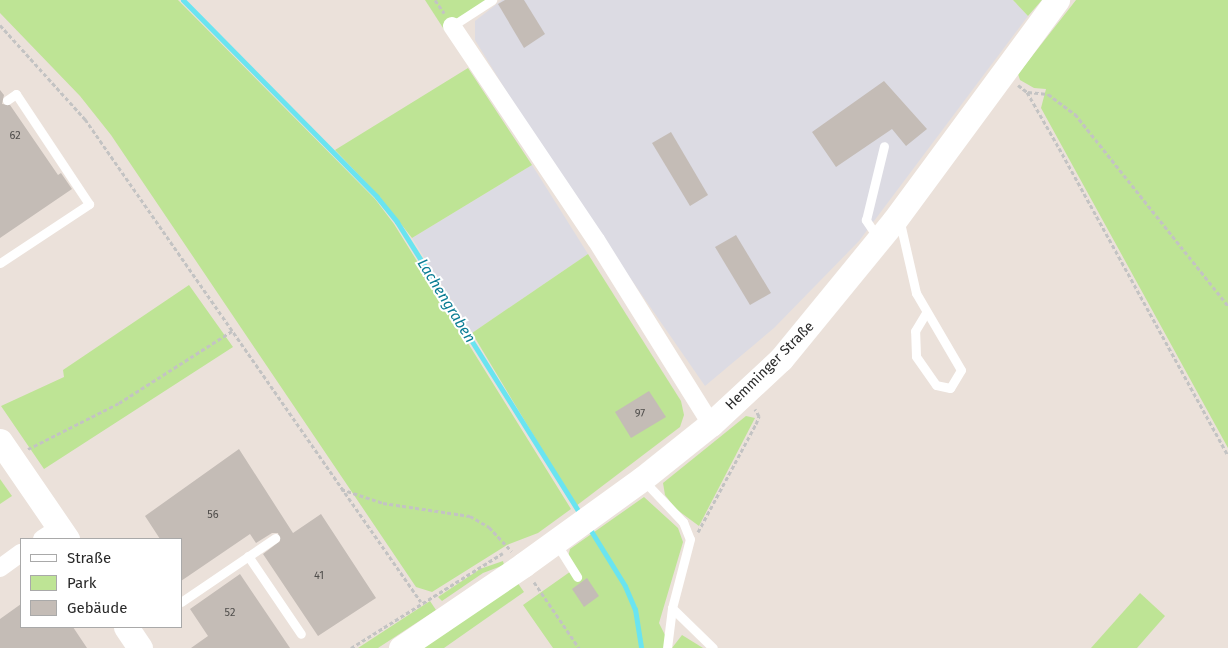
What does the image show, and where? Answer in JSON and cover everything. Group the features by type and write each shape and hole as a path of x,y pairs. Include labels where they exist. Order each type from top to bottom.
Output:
{"main road":[{"name":"Hemminger Straße","path":"402,648 517,558 562,538 642,479 711,424 809,328 887,231 1057,0"},
{"path":"6,450 56,535"}],"street":[{"path":"452,26 596,240 711,424"},
{"path":"0,568 20,554"}],"lane":[{"path":"452,26 492,0"},
{"path":"0,264 89,204 16,94 7,100"},
{"path":"884,146 866,220 887,231 900,227 916,293 961,370 950,388 936,385 916,356 914,331 926,313"},
{"path":"642,479 683,522 690,539 672,608 667,648"},
{"path":"182,601 275,538"},
{"path":"562,538 577,577"},
{"path":"248,556 301,634"},
{"path":"672,608 713,648"}],"path":[{"path":"0,25 85,118 421,602"},
{"path":"1003,72 1027,92 1228,455"},
{"path":"1027,92 1048,94 1075,114 1228,306"},
{"path":"6,450 119,403 232,331"},
{"path":"690,539 700,530 756,424 758,416 752,405"},
{"path":"341,489 383,503 470,516 489,527 517,558 579,648"},
{"path":"351,648 496,555 517,558"}],"shaded area":[{"path":"502,0 1013,0 1028,16 859,241 774,328 705,386 547,158 475,40 475,21"},
{"path":"532,165 588,254 472,333 412,238"}],"green space":[{"path":"0,0 178,0 375,199 394,224 571,509 538,533 507,545 432,592 416,587 111,135 80,96 0,13"},
{"path":"425,0 492,0 445,31"},
{"path":"1013,0 1042,0 1028,16"},
{"path":"1076,0 1228,0 1228,448 1041,108 1046,89 1034,88 1020,80 1018,74"},
{"path":"468,68 532,165 412,238 379,196 335,150"},
{"path":"588,254 681,401 684,415 680,427 576,506 472,333"},
{"path":"189,285 233,347 44,469 1,406 64,377 63,370"},
{"path":"746,416 755,418 699,526 676,509 665,495 663,483"},
{"path":"0,479 12,496 0,504"},
{"path":"644,497 678,528 683,542 659,623 666,637 664,648 553,648 523,605 574,569 568,557 570,549"},
{"path":"503,561 504,565 483,573 442,601 438,597 480,569"},
{"path":"517,582 524,592 444,648 422,648"},
{"path":"1140,593 1165,616 1137,648 1091,648"},
{"path":"430,601 436,610 378,648 358,648"},
{"path":"682,635 703,648 672,648"}],"building":[{"path":"505,0 524,0 545,34 524,48 498,4"},
{"path":"884,81 927,129 906,146 892,129 836,167 812,132"},
{"path":"0,90 4,95 2,104 10,105 58,175 61,173 72,189 0,238"},
{"path":"671,132 708,195 690,206 652,143"},
{"path":"736,235 771,293 750,305 715,247"},
{"path":"649,391 666,417 631,438 615,412"},
{"path":"239,449 293,533 321,514 376,598 318,636 263,554 280,541 278,533 272,533 256,543 250,534 182,580 182,538 159,538 145,516"},
{"path":"240,574 290,648 191,648 208,636 190,609"},
{"path":"587,578 599,596 584,607 572,589"},
{"path":"20,605 20,628 74,628 87,648 0,648 0,619"}],"waterway":[{"name":"Lachengraben","path":"183,0 377,197 397,222 581,515"},
{"name":"Lachengraben","path":"588,526 625,586 635,609 641,648"}]}
